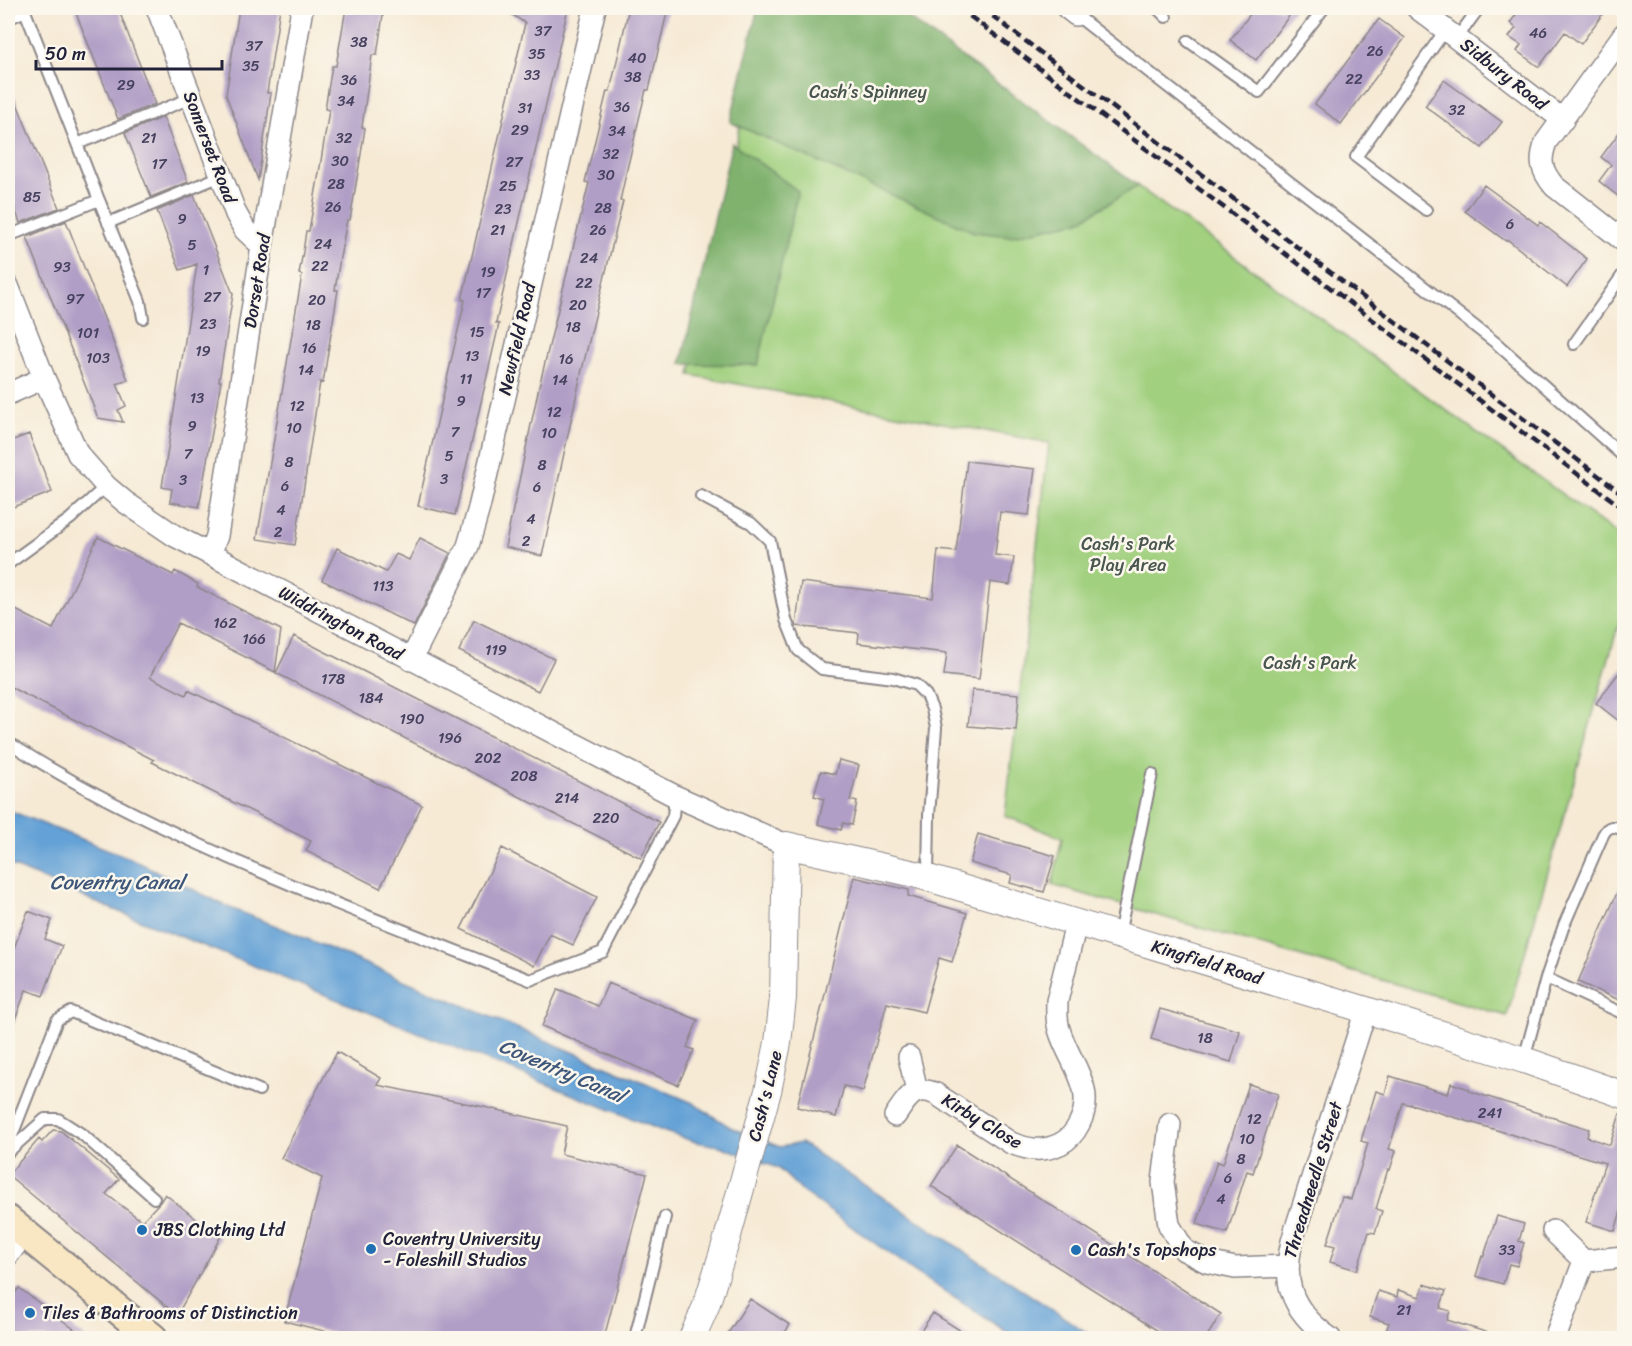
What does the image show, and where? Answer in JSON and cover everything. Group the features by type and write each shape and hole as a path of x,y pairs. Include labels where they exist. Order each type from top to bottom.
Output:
{"main road":[{"path":"13,1236 153,1338"}],"street":[{"name":"Somerset Road","path":"157,8 236,214 245,230 262,246"},
{"name":"Dorset Road","path":"210,554 217,536 302,8"},
{"name":"Newfield Road","path":"411,660 468,546 479,508 595,8"},
{"name":"Sidbury Road","path":"1417,8 1563,120"},
{"path":"1624,34 1546,142 1541,156 1545,175 1554,186 1624,241"},
{"name":"Widdrington Road","path":"8,286 78,454 106,486 149,520 411,660 675,796 786,845"},
{"path":"8,394 45,378"},
{"name":"Kingfield Road","path":"786,845 928,878 1366,1010 1524,1060 1624,1095"},
{"name":"Cash's Lane","path":"692,1338 706,1306 727,1239 768,1091 778,1043 783,998 786,845"},
{"name":"Kirby Close","path":"896,1116 907,1098 917,1090 925,1089 1011,1143 1024,1148 1038,1150 1053,1147 1065,1141 1077,1129 1083,1117 1086,1102 1082,1077 1064,1043 1058,1026 1057,1014 1076,924"},
{"name":"Threadneedle Street","path":"1330,1338 1311,1324 1301,1311 1290,1288 1287,1266 1295,1231 1366,1010"},
{"name":"Kirby Close","path":"909,1057 917,1090"},
{"path":"1170,1124 1163,1182 1169,1225 1184,1250 1207,1262 1235,1268 1287,1266"},
{"path":"1553,1232 1584,1262"},
{"path":"1584,1262 1624,1257"},
{"path":"1555,1338 1584,1262"}],"lane":[{"path":"1157,8 1167,16"},
{"path":"1188,41 1259,92 1324,8"},
{"path":"1426,210 1356,157 1451,33 1479,8"},
{"path":"8,19 24,9 140,301 143,318"},
{"path":"1072,11 1496,343 1624,457"},
{"path":"77,144 191,98"},
{"path":"108,223 221,176"},
{"path":"8,236 99,200"},
{"path":"1574,344 1624,273"},
{"path":"8,564 70,519 106,486"},
{"path":"701,496 751,523 770,541 786,620 798,650 822,669 893,678 916,685 926,695 936,728 929,815 928,878"},
{"path":"8,742 82,787 274,879 530,980 603,952 673,816 675,796"},
{"path":"1118,935 1152,774"},
{"path":"1524,1060 1563,925 1606,829 1616,827 1624,831"},
{"path":"1546,978 1624,1014"},
{"path":"8,1146 57,1020 71,1012 259,1090"},
{"path":"8,1152 45,1119 53,1118 82,1135 154,1198"},
{"path":"634,1338 665,1217"}],"green space":[{"name":"Cash’s Spinney","path":"758,8 895,8 1138,186 1079,221 1011,236 974,232 730,122"},
{"name":"Cash's Park","path":"774,8 892,8 1624,539 1624,605 1507,1016 1052,885 1062,838 1005,816 1049,443 690,375 739,130"},
{"path":"732,143 798,191 758,365 681,364"}],"water":[{"name":"Coventry Canal","path":"8,810 132,859 230,908 693,1103 730,1127 780,1147 801,1143 1095,1338 1016,1338 915,1272 803,1192 778,1168 720,1146 696,1142 665,1132 100,904 8,864"}],"building":[{"path":"74,8 118,8 155,104 118,119"},
{"path":"239,8 280,8 267,93 271,93 258,180 226,95"},
{"path":"346,8 384,8 377,55 372,55 362,127 365,128 361,154 350,220 347,220 340,258 335,290 338,290 323,383 320,382 295,545 257,539 302,275 299,274 306,231 309,231 320,167 329,110 325,109 332,66 336,66"},
{"path":"502,8 568,8 455,515 418,506 525,23"},
{"path":"629,8 668,8 649,90 646,90 627,169 620,201 623,201 581,374 542,556 505,547 539,387 589,183 585,182 607,91 610,91"},
{"path":"1255,8 1295,8 1256,60 1230,40"},
{"path":"1521,8 1607,8 1581,44 1565,32 1539,67 1517,51 1521,45 1509,37 1516,28 1510,23"},
{"path":"1379,19 1405,38 1341,124 1315,104"},
{"path":"1444,80 1502,122 1482,148 1425,106"},
{"path":"8,81 59,208 20,223 8,189"},
{"path":"163,117 188,182 151,197 125,133"},
{"path":"1624,126 1624,201 1599,181 1611,165 1601,157"},
{"path":"1484,185 1538,225 1540,222 1587,259 1567,287 1508,240 1506,241 1465,211"},
{"path":"194,195 233,294 219,381 221,381 199,507 170,502 172,489 162,487 197,264 180,270 157,211"},
{"path":"66,221 128,380 117,384 126,406 118,410 123,422 98,418 27,237"},
{"path":"29,434 52,492 8,509 8,442"},
{"path":"967,461 1035,469 1029,515 1000,512 995,555 1014,557 1010,585 990,582 979,679 944,675 947,653 858,643 859,633 796,626 801,582 933,598 938,550 956,552"},
{"path":"98,537 173,575 175,571 198,584 197,587 281,630 275,672 178,623 150,677 186,695 188,690 422,805 380,888 306,851 311,841 152,762 154,760 8,686 8,606 53,629"},
{"path":"420,538 450,553 414,626 322,580 337,548 386,572 396,554 409,560"},
{"path":"474,620 554,659 538,691 459,651"},
{"path":"294,636 659,822 641,858 276,673"},
{"path":"1624,666 1624,725 1596,703"},
{"path":"972,690 1019,694 1016,730 968,726"},
{"path":"839,760 859,765 850,800 857,802 852,825 843,823 841,830 818,824 824,799 814,796 821,771 835,774"},
{"path":"978,834 1055,856 1044,892 1010,883 1012,875 970,863"},
{"path":"502,848 597,897 573,945 550,934 534,966 461,929"},
{"path":"854,877 909,890 908,896 967,913 952,962 939,958 924,1012 887,1003 863,1091 844,1086 836,1117 797,1107"},
{"path":"1624,877 1624,1002 1578,982"},
{"path":"28,911 52,920 45,939 62,946 43,996 26,990 10,1033 8,1032 8,964"},
{"path":"608,983 698,1020 687,1047 694,1050 678,1085 542,1026 558,989 598,1006"},
{"path":"1160,1009 1240,1031 1231,1062 1151,1039"},
{"path":"337,1052 381,1078 377,1085 567,1126 561,1154 647,1174 604,1338 352,1338 284,1321 322,1178 281,1158"},
{"path":"1390,1076 1448,1094 1451,1083 1469,1089 1469,1091 1589,1129 1587,1137 1610,1145 1620,1114 1624,1115 1624,1201 1615,1231 1586,1222 1605,1163 1403,1103 1389,1149 1396,1151 1376,1209 1382,1211 1375,1233 1369,1232 1357,1270 1330,1262 1335,1246 1327,1244 1342,1197 1351,1199 1368,1143 1361,1141 1376,1091 1385,1094"},
{"path":"1249,1084 1278,1094 1253,1173 1247,1171 1227,1233 1197,1224 1217,1161 1223,1164"},
{"name":"JBS Clothing Ltd","path":"53,1130 61,1131 119,1179 106,1194 142,1221 165,1194 220,1238 177,1315 8,1175 39,1139 42,1142"},
{"name":"Cash's Topshops","path":"957,1145 1221,1314 1206,1338 1169,1338 931,1186"},
{"path":"1497,1216 1524,1224 1519,1241 1524,1243 1517,1266 1509,1264 1503,1284 1476,1276"},
{"path":"1424,1284 1446,1291 1440,1308 1450,1311 1447,1320 1492,1334 1491,1338 1429,1338 1409,1333 1408,1337 1386,1331 1389,1323 1370,1317 1378,1291 1397,1297 1398,1290 1420,1297"},
{"name":"Tiles & Bathrooms of Distinction","path":"19,1288 86,1338 8,1336 8,1302"},
{"path":"750,1299 790,1325 781,1338 725,1338"},
{"path":"933,1313 972,1338 916,1338"}],"railway":[{"path":"959,8 1624,509"},
{"path":"982,8 1624,495"}],"place":[{"name":"JBS Clothing Ltd","path":"142,1230"},
{"name":"Coventry University - Foleshill Studios","path":"371,1249"},
{"name":"Cash's Topshops","path":"1076,1250"},
{"name":"Tiles & Bathrooms of Distinction","path":"30,1313"}],"park label":[{"name":"Cash's Park Play Area","path":"1128,554"}]}
